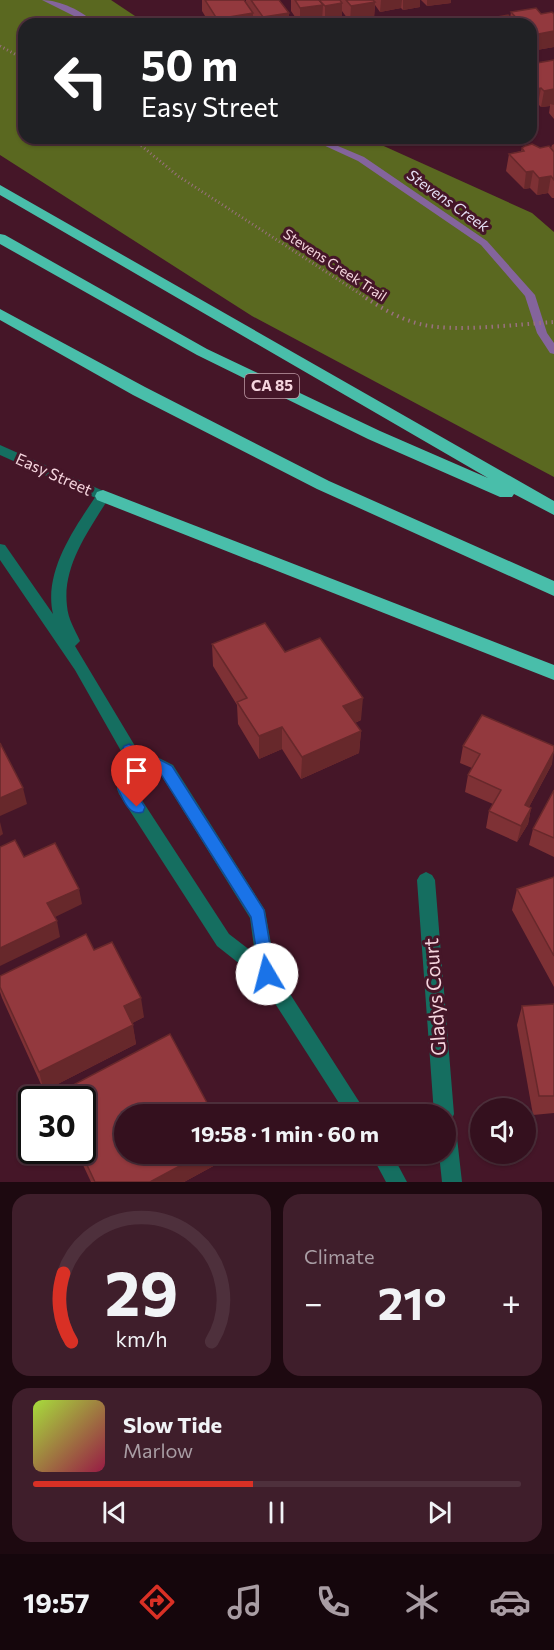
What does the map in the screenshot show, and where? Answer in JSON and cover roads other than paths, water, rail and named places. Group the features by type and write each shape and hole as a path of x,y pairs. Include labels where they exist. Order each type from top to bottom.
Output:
{"highway":[{"path":"0,189 554,509"},
{"name":"CA 85","path":"0,238 202,352 374,435 554,514"},
{"path":"0,314 139,391 323,485 554,589"},
{"path":"103,496 554,673"}],"street":[{"name":"Easy Street","path":"0,450 103,496 87,519 61,576 58,608 81,666"},
{"name":"Easy Street","path":"0,549 81,666 129,751"},
{"path":"267,974 259,916 167,770 129,751 125,789 223,940 267,974 351,1104"},
{"name":"Gladys Court","path":"426,880 443,1104"},
{"path":"387,1164 397,1182"},
{"path":"450,1164 452,1182"}],"waterway":[{"name":"Stevens Creek","path":"46,0 85,18"},
{"name":"Stevens Creek","path":"326,144 361,159 484,243 530,295 542,333 554,351"}]}
